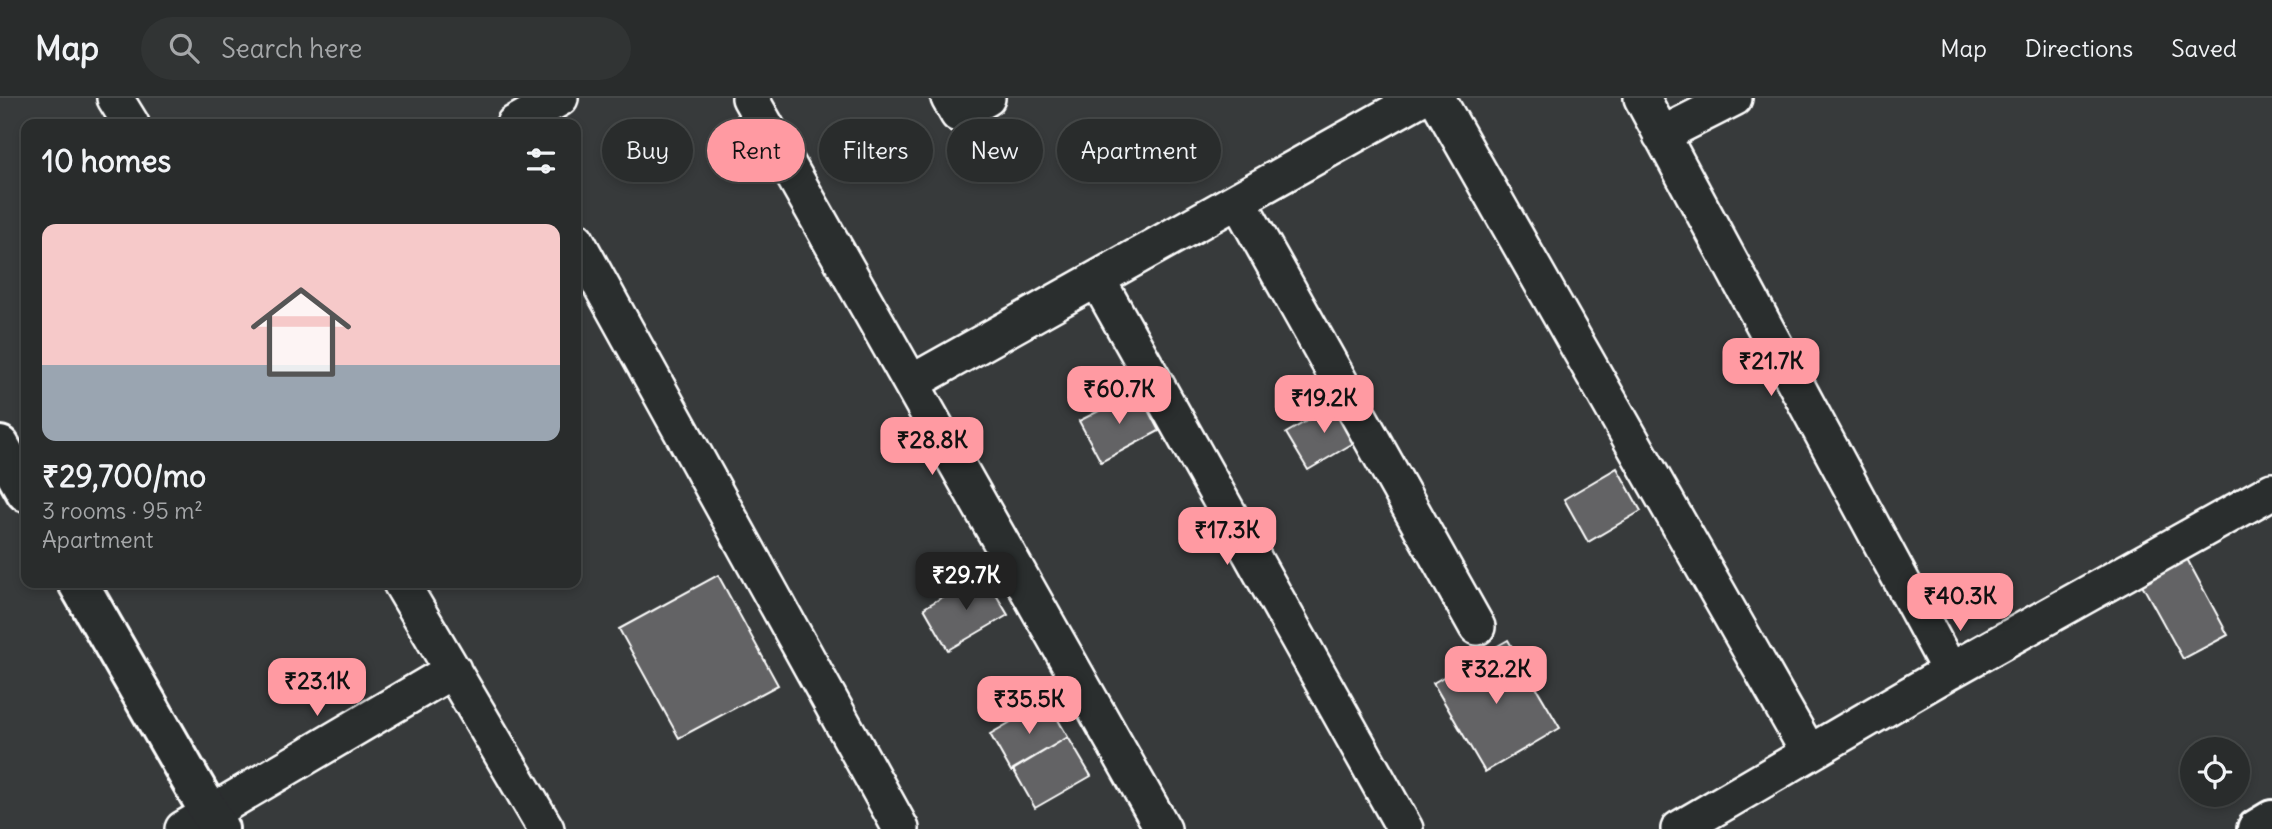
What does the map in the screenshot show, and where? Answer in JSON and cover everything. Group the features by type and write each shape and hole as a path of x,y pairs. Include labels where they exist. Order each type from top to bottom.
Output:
{"street":[{"path":"115,98 128,119"},
{"path":"522,119 560,98"},
{"path":"750,98 1163,829"},
{"path":"949,98 958,114 987,98"},
{"path":"911,383 1420,98"},
{"path":"1437,98 1809,753"},
{"path":"1642,98 1950,671"},
{"path":"1661,135 1734,98"},
{"path":"1238,200 1477,627"},
{"path":"581,249 901,829"},
{"path":"1097,279 1405,829"},
{"path":"0,446 21,483"},
{"path":"1679,829 1950,671 2272,491"},
{"path":"81,588 204,824 453,670"},
{"path":"404,588 546,829"},
{"path":"2257,829 2272,820"}],"building":[{"path":"1138,391 1159,431 1101,462 1079,421"},
{"path":"1341,401 1362,438 1308,470 1286,433"},
{"path":"1617,468 1641,511 1588,542 1564,499"},
{"path":"2186,557 2228,635 2183,659 2140,581"},
{"path":"983,573 1008,615 948,650 924,608"},
{"path":"718,575 778,685 679,738 619,629"},
{"path":"1508,640 1560,728 1485,772 1433,683"},
{"path":"1047,701 1068,737 1011,771 990,734"},
{"path":"1068,737 1091,776 1035,808 1013,769"}]}
